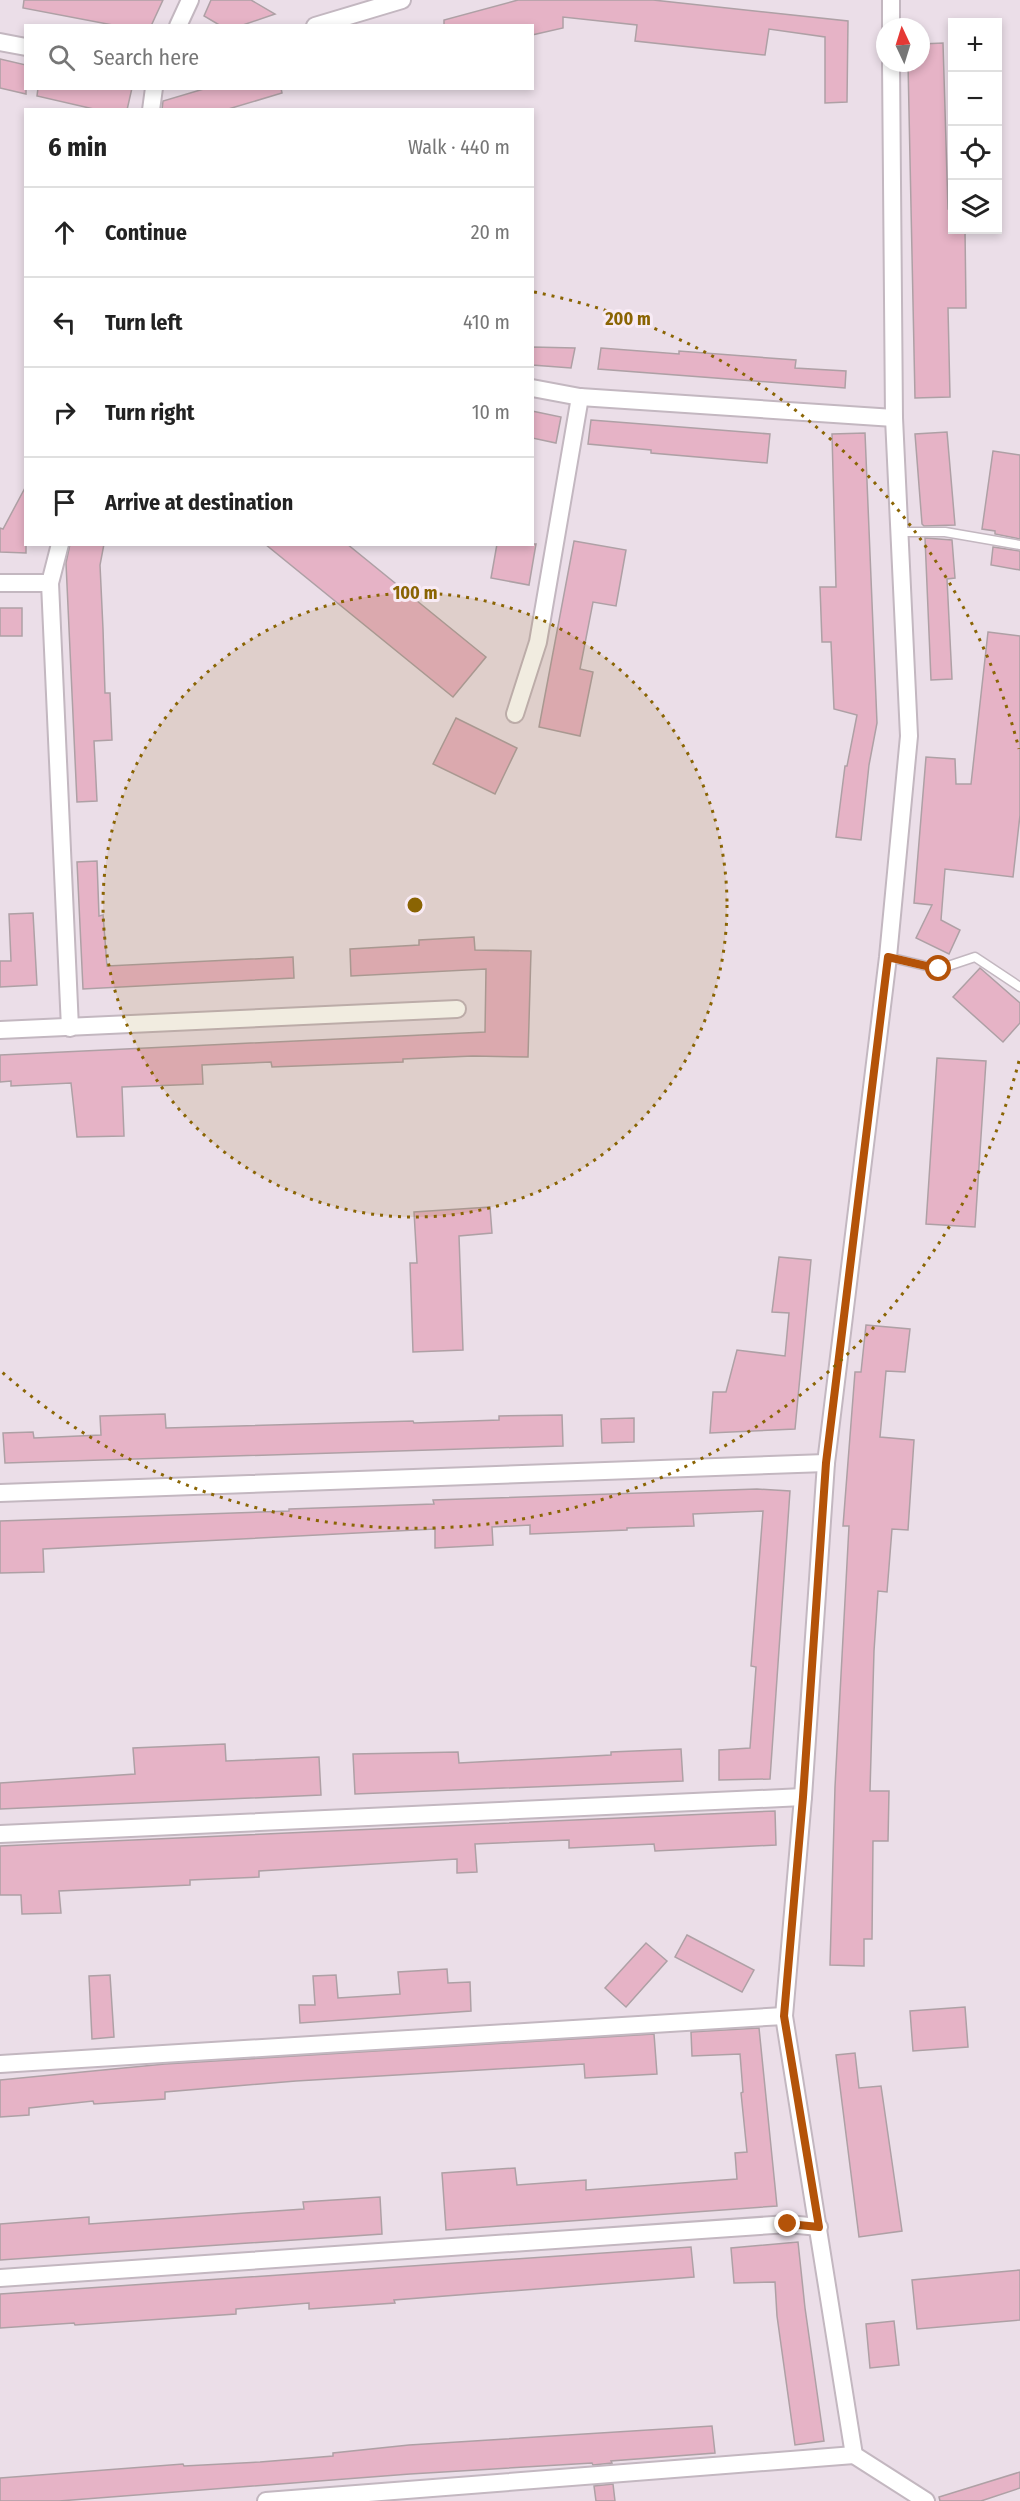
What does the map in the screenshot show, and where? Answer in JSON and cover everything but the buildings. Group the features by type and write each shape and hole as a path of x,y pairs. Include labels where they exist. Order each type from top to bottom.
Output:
{"street":[{"path":"179,24 190,0"},
{"path":"322,24 402,0"},
{"path":"891,0 891,18"},
{"path":"0,42 24,47"},
{"path":"854,2455 784,2016 803,1797 826,1463 888,957 909,736 894,418 891,72"},
{"path":"151,108 154,90"},
{"path":"534,388 580,397 894,418"},
{"path":"515,714 538,642 580,397"},
{"path":"59,546 50,583 70,1028"},
{"path":"0,583 50,583"},
{"path":"0,1030 457,1009"},
{"path":"0,1493 826,1463"},
{"path":"0,1834 803,1797"},
{"path":"0,2064 784,2016"},
{"path":"0,2277 788,2224 819,2227"},
{"path":"266,2501 854,2455 926,2501"}],"lane":[{"path":"899,532 945,532 1020,545"},
{"path":"888,957 939,969 975,957 1020,987"}],"route":[{"path":"788,2224 819,2227 784,2016 803,1797 826,1463 888,957 939,969"}]}
